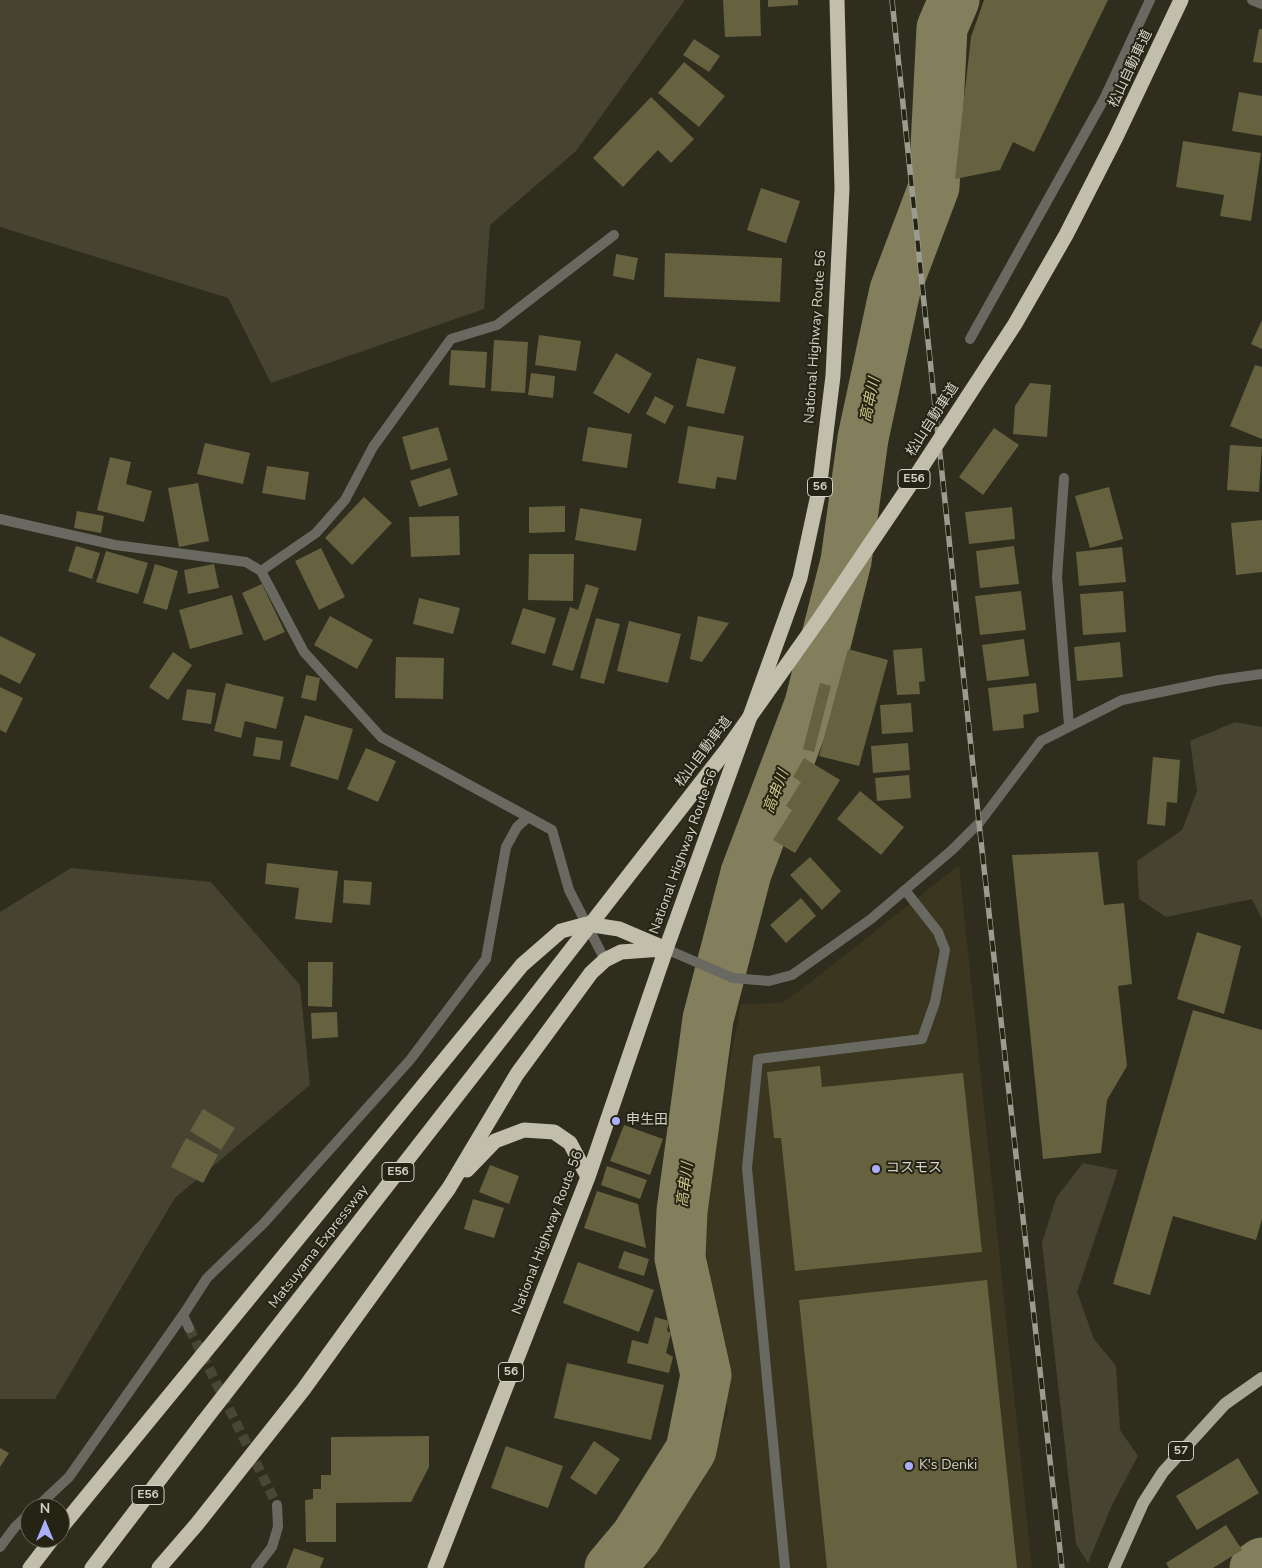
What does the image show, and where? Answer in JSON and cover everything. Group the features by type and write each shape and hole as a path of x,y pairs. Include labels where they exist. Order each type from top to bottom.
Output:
{"highway":[{"name":"National Highway Route 56","path":"435,1568 588,1176 666,949 800,578 819,490 833,376 842,189 837,0"},
{"name":"松山自動車道","path":"590,924 727,749 820,618 1015,324 1066,235 1116,137 1181,0"},
{"path":"70,1517 522,965 561,931 590,924 620,929 666,949"},
{"name":"Matsuyama Expressway","path":"92,1568 590,924"},
{"path":"159,1568 203,1517 303,1390 449,1188 517,1074 591,973 605,960 621,952 666,949"},
{"path":"449,1188 495,1141 524,1130 554,1132 570,1143 588,1176"},
{"path":"30,1568 45,1548"}],"main road":[{"name":"57","path":"1114,1568 1143,1504 1175,1458 1225,1404 1262,1378"}],"street":[{"path":"970,339 1104,99 1150,0"},
{"path":"1252,0 1262,4"},
{"path":"261,571 316,533 345,500 373,447 451,339 498,325 614,235"},
{"path":"1064,478 1057,577 1070,726"},
{"path":"0,519 115,545 246,562 261,571 304,652 381,737 552,830 569,890 590,924 605,960"},
{"path":"666,949 733,978 769,981 792,975 871,919 952,850 980,823 1041,742 1122,700 1219,680 1262,674"},
{"path":"47,1498 69,1477 207,1278 264,1224 410,1060 486,960 506,847 517,827 527,818"},
{"path":"784,1568 747,1168 758,1059 922,1039 935,1002 945,950 938,932 905,890"},
{"path":"183,1315 189,1328"},
{"path":"256,1568 272,1547 278,1528 277,1505"},
{"path":"0,1547 20,1523"}],"shaded area":[{"path":"0,0 685,0 576,151 490,225 484,309 271,383 228,298 0,227"},
{"path":"1235,722 1262,727 1262,919 1252,899 1166,917 1139,899 1137,861 1182,830 1197,791 1190,741"},
{"path":"959,865 1032,1568 646,1568 702,1481 728,1413 703,1228 704,1196 741,1004 782,1003"},
{"path":"71,868 211,882 300,985 310,1085 175,1198 55,1399 0,1399 0,912"},
{"path":"1083,1163 1118,1170 1077,1292 1094,1339 1116,1366 1120,1430 1138,1456 1112,1505 1088,1563 1076,1544 1042,1243 1056,1198"}],"building":[{"path":"723,0 760,0 761,36 725,37"},
{"path":"768,0 798,0 798,5 768,7"},
{"path":"984,0 1108,0 1034,152 1013,142 1000,170 955,179 971,37"},
{"path":"1259,29 1262,29 1262,63 1253,62"},
{"path":"694,39 720,56 709,72 683,55"},
{"path":"684,62 725,96 699,127 658,93"},
{"path":"1239,92 1262,96 1262,136 1232,131"},
{"path":"651,97 694,139 671,163 658,150 623,187 593,158"},
{"path":"1183,141 1261,153 1251,221 1220,216 1224,195 1176,187"},
{"path":"761,188 800,201 786,243 747,230"},
{"path":"665,253 782,258 780,302 664,297"},
{"path":"616,254 638,258 634,280 613,276"},
{"path":"1262,320 1262,349 1251,344"},
{"path":"539,335 581,341 576,371 535,365"},
{"path":"494,340 528,342 525,393 491,391"},
{"path":"451,350 487,352 485,388 449,385"},
{"path":"616,353 652,374 629,414 593,393"},
{"path":"697,358 736,367 724,414 686,406"},
{"path":"1255,365 1262,367 1262,439 1230,426"},
{"path":"531,373 555,376 553,398 528,395"},
{"path":"1030,383 1051,385 1047,437 1013,434 1015,406"},
{"path":"655,396 674,406 665,424 646,414"},
{"path":"688,426 744,436 736,480 717,477 715,489 678,483"},
{"path":"438,427 448,460 411,470 402,437"},
{"path":"588,427 632,434 627,468 582,461"},
{"path":"994,428 1019,445 983,495 959,477"},
{"path":"205,443 250,453 243,484 197,474"},
{"path":"1230,445 1262,447 1259,492 1227,490"},
{"path":"110,457 131,462 126,484 152,491 144,522 97,510"},
{"path":"267,466 309,472 305,500 262,493"},
{"path":"450,468 458,495 419,507 410,481"},
{"path":"198,483 209,541 179,547 168,488"},
{"path":"1109,487 1123,539 1090,548 1075,496"},
{"path":"364,497 392,523 352,565 325,538"},
{"path":"565,506 565,532 529,533 529,507"},
{"path":"1012,507 1015,539 969,544 965,512"},
{"path":"580,508 642,519 636,551 575,540"},
{"path":"77,511 104,516 101,533 74,528"},
{"path":"459,516 460,555 411,557 409,517"},
{"path":"1262,520 1262,572 1236,575 1231,523"},
{"path":"76,546 100,553 92,579 68,571"},
{"path":"1014,546 1019,584 980,588 976,551"},
{"path":"1122,547 1126,582 1079,586 1076,552"},
{"path":"321,548 345,597 319,610 295,561"},
{"path":"106,551 148,563 138,594 96,582"},
{"path":"529,554 574,554 573,601 528,600"},
{"path":"155,564 178,571 167,610 143,603"},
{"path":"214,564 219,588 188,594 184,570"},
{"path":"262,584 285,632 264,641 242,593"},
{"path":"586,584 599,588 573,671 552,665 570,607 578,610"},
{"path":"1021,591 1026,630 980,635 975,596"},
{"path":"1123,591 1126,632 1083,635 1080,594"},
{"path":"232,595 243,634 190,649 179,610"},
{"path":"419,598 460,608 453,634 413,624"},
{"path":"523,608 556,618 545,654 511,644"},
{"path":"330,616 373,640 357,669 314,645"},
{"path":"698,616 729,623 702,662 690,659"},
{"path":"596,618 620,624 604,684 580,678"},
{"path":"629,621 681,634 668,683 617,671"},
{"path":"0,636 36,654 20,684 0,674"},
{"path":"1024,639 1029,676 987,681 982,645"},
{"path":"1120,642 1123,677 1077,681 1074,647"},
{"path":"922,648 925,681 919,682 920,694 897,695 893,650"},
{"path":"848,649 888,660 859,766 819,756"},
{"path":"173,652 192,665 168,700 149,687"},
{"path":"396,657 444,658 443,699 395,698"},
{"path":"306,675 320,678 316,701 301,698"},
{"path":"226,683 284,697 276,729 245,721 241,738 214,731"},
{"path":"820,683 831,686 814,752 803,749"},
{"path":"1036,683 1039,712 1023,715 1024,728 993,731 988,688"},
{"path":"0,687 23,698 6,733 0,730"},
{"path":"187,689 216,693 211,724 182,720"},
{"path":"911,703 913,732 882,734 880,705"},
{"path":"305,715 353,729 338,780 290,766"},
{"path":"256,737 283,741 280,760 253,756"},
{"path":"908,743 910,770 873,773 871,746"},
{"path":"366,748 396,761 378,802 347,789"},
{"path":"1153,757 1180,760 1177,803 1167,802 1165,826 1147,824"},
{"path":"804,758 840,780 795,853 773,840 792,810 786,806 801,782 793,777"},
{"path":"909,775 911,798 877,801 875,778"},
{"path":"860,791 904,827 881,855 837,819"},
{"path":"1098,852 1104,905 1124,903 1132,984 1118,986 1127,1066 1107,1100 1101,1153 1043,1159 1012,855"},
{"path":"810,857 841,891 822,910 790,875"},
{"path":"267,863 338,871 332,923 295,919 299,888 265,884"},
{"path":"344,880 372,882 370,905 343,903"},
{"path":"801,898 816,916 786,943 770,925"},
{"path":"1197,932 1241,946 1224,1014 1177,999"},
{"path":"308,962 333,962 332,1007 308,1006"},
{"path":"1193,1010 1262,1030 1262,1219 1256,1240 1173,1216 1150,1295 1113,1284"},
{"path":"337,1012 338,1037 312,1039 311,1013"},
{"path":"820,1066 822,1087 963,1073 982,1252 795,1271 781,1138 774,1138 767,1072"},
{"path":"203,1109 235,1128 221,1150 190,1131"},
{"path":"624,1125 663,1139 650,1175 610,1161"},
{"path":"186,1138 218,1155 203,1183 171,1167"},
{"path":"490,1165 519,1176 509,1204 479,1192"},
{"path":"607,1166 647,1180 640,1199 601,1185"},
{"path":"597,1191 638,1204 646,1248 584,1228"},
{"path":"473,1199 504,1208 494,1238 464,1229"},
{"path":"624,1251 649,1259 644,1276 618,1268"},
{"path":"578,1262 654,1290 639,1332 563,1303"},
{"path":"987,1280 1017,1568 827,1568 799,1300"},
{"path":"655,1317 669,1321 667,1331 671,1333 666,1353 673,1357 669,1373 627,1363 632,1340 648,1344"},
{"path":"567,1363 664,1385 651,1440 554,1418"},
{"path":"429,1436 429,1467 411,1502 336,1503 336,1542 306,1542 305,1500 313,1499 313,1489 321,1489 321,1475 331,1475 331,1437"},
{"path":"594,1441 620,1459 596,1495 570,1478"},
{"path":"506,1446 563,1466 548,1508 491,1488"},
{"path":"0,1448 9,1453 0,1467"},
{"path":"1238,1458 1259,1493 1197,1530 1176,1496"},
{"path":"1226,1525 1242,1550 1213,1568 1169,1568 1166,1563"},
{"path":"294,1548 324,1558 320,1568 286,1568"}],"waterway":[{"name":"高串川","path":"610,1568 636,1537 691,1450 706,1375 680,1258 682,1211 708,1019 746,873 810,704 846,561 863,438 895,290 934,187 942,28 954,0"},
{"path":"1255,1568 1262,1563"}],"tunnel":[{"path":"189,1328 277,1505"}],"railway":[{"path":"892,0 979,823 1062,1568"}],"place":[{"name":"申生田","path":"616,1121"},
{"name":"コスモス","path":"876,1169"},
{"name":"K's Denki","path":"909,1466"}]}
